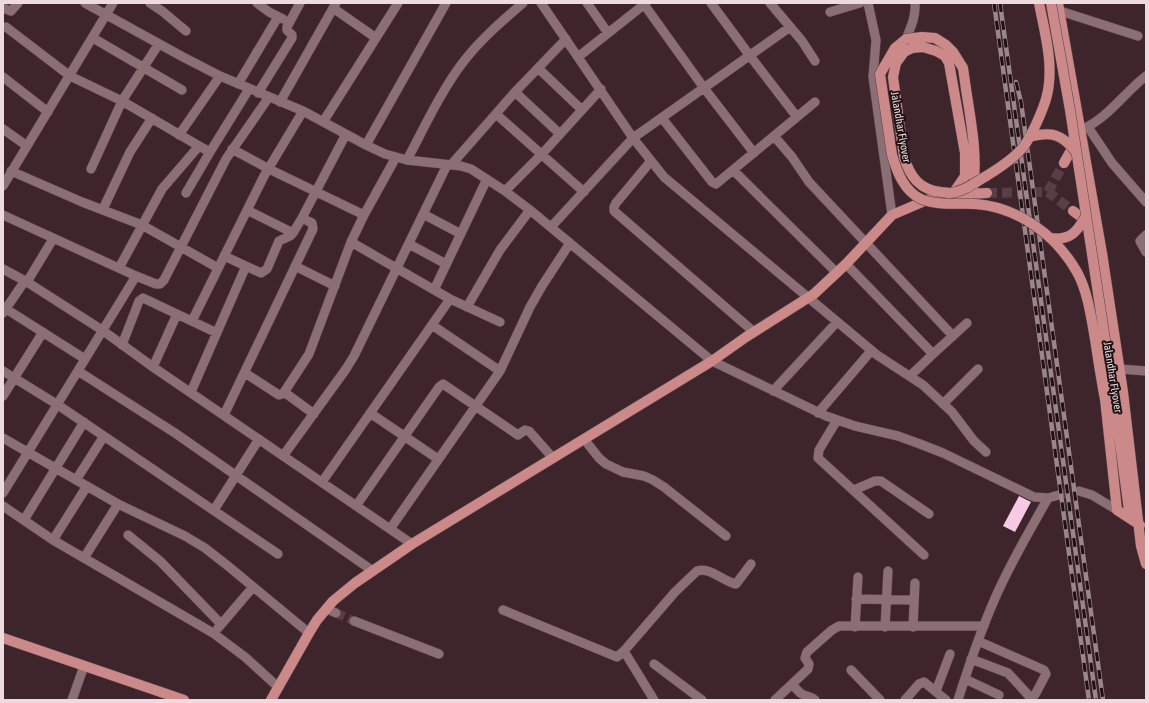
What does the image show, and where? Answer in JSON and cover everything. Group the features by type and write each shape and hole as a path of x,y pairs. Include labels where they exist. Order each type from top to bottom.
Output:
{"main road":[{"name":"Jalandhar Flyover","path":"952,195 965,176 965,153 949,63 945,56 936,51 923,48 912,48 904,52 896,63 893,77 904,158 908,170 916,181 925,188 934,191 950,193 966,188 1010,160 1024,146 1038,120 1046,98 1050,76 1049,53 1040,3"},
{"name":"Jalandhar Flyover","path":"1050,3 1086,216 1109,398 1117,510"},
{"path":"1059,7 1083,130 1120,369 1142,530 1142,546 1146,564"},
{"path":"906,39 922,37 935,38 954,52 963,68 975,156 975,174 972,193"},
{"name":"Jalandhar Flyover","path":"906,39 894,48 880,74 892,155 898,173 909,190 920,198 934,203 977,204 1008,211 1018,215 1034,224 1065,254 1077,273 1089,306 1109,398 1130,518"},
{"path":"1064,162 1083,130"},
{"path":"1029,137 1041,134 1056,135 1068,142 1076,153"},
{"path":"271,700 309,633 332,611 333,601 373,570 412,544 712,361 754,332 810,298 866,244 892,215 934,197 987,193"},
{"path":"1073,211 1098,230"},
{"path":"1050,238 1059,240 1070,236 1080,227 1086,216"},
{"path":"1117,510 1130,518 1142,530"},
{"path":"3,638 179,699"}],"street":[{"path":"3,8 11,11 18,3"},
{"path":"85,3 158,45 220,76 303,111 385,154 407,160 471,169 505,190 712,361 818,413 855,426 898,436 920,444 943,453 1034,497 1048,498 1059,495"},
{"path":"4,184 113,3"},
{"path":"150,3 186,31"},
{"path":"257,3 289,23"},
{"path":"258,93 292,37 287,30 289,23 300,3"},
{"path":"323,122 398,3"},
{"path":"366,145 446,3"},
{"path":"407,160 438,103 463,62 493,28 523,3"},
{"path":"541,3 633,138 664,177 810,298 871,351 923,385 960,421 974,441 986,452"},
{"path":"587,3 608,33"},
{"path":"711,3 797,117"},
{"path":"770,3 790,26 816,61"},
{"path":"830,12 860,3"},
{"path":"868,3 877,45 873,77 892,215"},
{"path":"906,39 913,23 915,3"},
{"path":"578,57 645,4 704,88 754,153"},
{"path":"280,102 334,5 376,38"},
{"path":"1059,7 1138,36"},
{"path":"238,84 278,17"},
{"path":"551,227 633,138 790,26"},
{"path":"6,27 70,76 122,101 210,152"},
{"path":"93,38 182,90"},
{"path":"283,456 354,356 423,214 449,165 515,92 566,40"},
{"path":"91,169 122,101 158,45"},
{"path":"538,68 582,110"},
{"path":"179,135 220,76"},
{"path":"1146,76 1107,113 1083,130 1097,141 1112,162 1146,202"},
{"path":"3,77 48,112"},
{"path":"186,193 249,89"},
{"path":"505,190 542,154 601,89"},
{"path":"515,92 560,134"},
{"path":"3,215 136,276 156,284 162,283 217,175 232,149 269,97"},
{"path":"662,118 714,184 719,182 816,102"},
{"path":"192,321 247,210 303,111"},
{"path":"496,114 584,192"},
{"path":"103,210 130,152 152,118"},
{"path":"3,130 27,146"},
{"path":"224,256 261,272 264,272 267,269 279,241 294,233 346,134"},
{"path":"774,136 792,156 809,182 953,336"},
{"path":"119,268 162,188 199,146"},
{"path":"232,149 269,169 364,215"},
{"path":"245,372 279,395 282,395 309,354 352,242 364,215 396,157"},
{"path":"651,161 616,203 614,211 754,332"},
{"path":"733,170 837,273"},
{"path":"11,171 82,202 142,225 218,268"},
{"path":"434,290 487,179"},
{"path":"247,210 294,233"},
{"path":"467,307 500,250 530,210"},
{"path":"423,214 461,234"},
{"path":"224,415 313,229 312,222 302,218"},
{"path":"1146,235 1140,241 1146,252"},
{"path":"53,239 26,282 4,310 43,332 85,359"},
{"path":"352,242 450,299 500,322"},
{"path":"390,529 500,371 542,286 570,243"},
{"path":"409,244 446,264"},
{"path":"846,264 933,354"},
{"path":"191,392 246,266"},
{"path":"295,266 335,286"},
{"path":"3,269 102,330 153,367 412,544"},
{"path":"3,493 29,453 136,276"},
{"path":"122,345 141,298 217,332"},
{"path":"322,482 450,299"},
{"path":"153,367 177,314"},
{"path":"773,391 837,322"},
{"path":"910,376 967,323"},
{"path":"432,325 500,371"},
{"path":"3,396 43,332"},
{"path":"818,413 871,351"},
{"path":"943,404 978,369"},
{"path":"1120,369 1146,371"},
{"path":"3,371 58,404 278,554"},
{"path":"78,371 175,433 373,570"},
{"path":"356,506 441,385 446,385 518,435 525,430 529,431 553,458"},
{"path":"284,392 314,414"},
{"path":"370,413 438,459"},
{"path":"837,420 819,450 818,458 924,555"},
{"path":"24,520 84,422"},
{"path":"76,480 104,436"},
{"path":"3,438 118,504 185,536 205,548 309,633"},
{"path":"214,510 259,439"},
{"path":"584,439 599,458 606,464 622,472 644,476 664,487 726,536"},
{"path":"854,490 875,481 881,481 929,514"},
{"path":"53,540 87,486"},
{"path":"1079,492 1092,495 1117,510"},
{"path":"958,700 971,659 1003,581 1048,498"},
{"path":"84,558 118,504"},
{"path":"3,506 53,540 213,633 230,645 278,687"},
{"path":"128,536 160,561 221,624"},
{"path":"503,610 616,658 620,656 675,592 697,571 708,570 736,584 751,564"},
{"path":"884,627 888,571"},
{"path":"854,627 858,577"},
{"path":"913,627 915,583"},
{"path":"213,633 253,587"},
{"path":"856,599 914,600"},
{"path":"354,621 440,654"},
{"path":"775,700 810,667 805,658 806,652 835,627 984,626"},
{"path":"971,659 1008,673 1017,681 1026,697 1034,696 1046,674 1046,671 978,641"},
{"path":"624,651 654,700"},
{"path":"936,691 950,654"},
{"path":"654,664 702,700"},
{"path":"72,700 84,666"},
{"path":"851,670 880,700"},
{"path":"965,679 999,695"},
{"path":"905,700 921,683 926,684 946,700"},
{"path":"792,684 801,694 810,696 815,700"}],"building":[{"path":"1019,496 1031,502 1015,532 1003,526"}],"tunnel":[{"path":"1048,192 1064,163"},
{"path":"987,193 1048,192 1073,211"},
{"path":"1059,495 1079,491"},
{"path":"336,613 354,621"}],"railway":[{"path":"994,3 1089,700"},
{"path":"1000,3 1096,700"},
{"path":"1016,82 1021,102 1103,700"}]}
